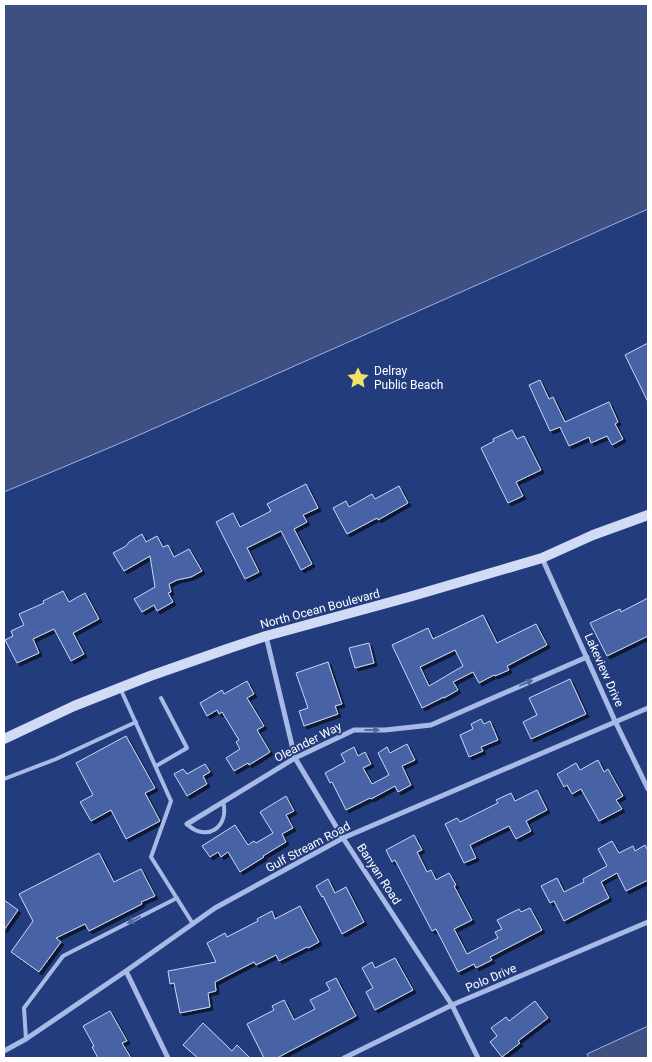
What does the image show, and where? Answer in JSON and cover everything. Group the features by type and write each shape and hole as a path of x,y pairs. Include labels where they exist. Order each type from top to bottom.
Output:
{"main road":[{"name":"North Ocean Boulevard","path":"4,739 74,706 182,664 266,636 409,598 542,558 593,535 648,515"}],"street":[{"name":"Lakeview Drive","path":"542,558 648,789"},
{"name":"Banyan Road","path":"266,636 294,758 343,838 452,1005 478,1058"},
{"name":"Oleander Way","path":"187,824 294,758 354,730 385,730 431,725 588,657"},
{"name":"Gulf Stream Road","path":"4,1051 26,1039 215,908 343,838 648,708"},
{"name":"Polo Drive","path":"344,1058 452,1005 648,922"},
{"path":"126,971 168,1058"}],"lane":[{"path":"120,688 171,800 152,857 193,924"},
{"path":"156,766 188,748 161,698"},
{"path":"4,779 56,759 136,722"},
{"path":"187,824 198,832 212,832 222,822 225,809 223,802"},
{"path":"26,1039 24,1008 63,956 177,898"}],"water":[{"path":"4,4 648,4 648,209 130,439 4,492"},
{"path":"648,1026 648,1058 589,1058 587,1054"}],"building":[{"path":"648,343 648,402 625,355"},
{"path":"540,380 549,399 553,397 565,422 609,402 618,422 615,424 623,439 612,445 607,436 591,443 589,437 569,446 560,427 550,431 529,385"},
{"path":"512,430 517,439 524,436 541,470 516,482 523,496 508,503 481,448 494,441 493,439"},
{"path":"306,484 318,508 303,515 307,522 294,529 312,564 301,570 281,531 247,548 259,572 245,579 216,522 233,513 240,527 271,511 267,504"},
{"path":"399,486 408,503 378,520 377,518 347,534 333,508 346,501 349,507 372,494 375,499"},
{"path":"142,534 146,542 157,536 163,547 168,545 174,557 189,549 202,571 191,577 169,584 171,592 168,593 173,602 157,611 154,605 142,612 134,599 155,587 150,556 124,571 113,553"},
{"path":"63,591 69,602 85,593 99,619 73,633 84,654 71,661 54,629 33,639 39,653 17,663 5,640 13,636 11,631 24,625 19,614 44,603 43,601"},
{"path":"648,598 648,636 607,656 590,623 620,609 621,612"},
{"path":"483,615 497,643 536,624 547,645 507,666 509,670 479,683 473,672 453,682 458,690 422,708 392,645 428,628 433,639","holes":["455,650 463,666 429,686 420,667"]},
{"path":"369,643 374,663 355,668 349,648"},
{"path":"328,662 342,704 335,706 338,714 304,726 299,711 308,708 296,673"},
{"path":"570,679 586,714 531,739 523,722 537,715 529,698"},
{"path":"247,681 254,694 247,698 264,726 257,730 270,752 249,765 248,763 234,771 226,758 240,749 236,742 239,740 222,712 219,714 217,710 207,716 200,703 222,690 224,694"},
{"path":"481,719 484,724 490,721 498,740 481,747 483,751 469,757 460,735 473,729 471,724"},
{"path":"126,736 155,788 145,793 160,821 126,839 111,810 91,821 80,802 93,795 76,763"},
{"path":"407,744 415,760 402,766 411,785 398,792 395,786 346,810 332,782 330,783 325,773 345,762 341,754 354,747 358,756 365,752 371,764 363,768 372,784 389,775 378,753 387,747 390,753"},
{"path":"598,760 604,772 608,769 623,796 616,800 622,809 599,821 581,789 572,794 567,785 564,787 557,774 576,763 580,770"},
{"path":"205,764 210,772 203,776 207,784 187,796 174,774 183,769 187,774"},
{"path":"537,790 547,810 526,821 531,831 516,839 509,826 470,845 476,858 464,863 445,824 457,818 460,822 498,803 496,800 511,793 515,801"},
{"path":"286,796 294,811 286,815 293,828 282,834 286,842 240,872 228,852 221,857 218,852 210,857 202,846 235,825 248,845 254,841 256,843 273,833 260,812"},
{"path":"414,835 422,850 417,852 427,872 431,870 436,880 449,873 472,920 454,929 467,954 498,938 495,932 502,929 497,920 519,909 521,912 530,908 542,930 490,957 492,960 476,968 474,964 458,972 436,929 432,931 395,860 392,862 386,850"},
{"path":"612,841 619,853 633,846 635,851 645,845 648,851 648,880 626,891 617,873 601,882 609,898 564,921 554,901 550,903 541,886 557,878 564,892 584,882 583,879 607,866 598,849"},
{"path":"99,853 114,882 141,869 155,896 89,931 85,924 56,938 61,942 39,972 11,952 33,921 19,894"},
{"path":"328,879 335,893 346,887 364,922 342,934 316,886"},
{"path":"4,900 18,910 4,930"},
{"path":"300,906 319,942 279,961 276,955 256,965 254,962 215,982 216,991 208,993 210,1007 180,1013 174,983 170,984 168,971 216,962 207,943 225,933 227,937 258,921 257,919 272,911 275,919"},
{"path":"395,958 413,990 375,1010 366,992 373,988 362,968 372,962 375,968"},
{"path":"336,978 356,1016 277,1058 264,1058 247,1024 274,1010 272,1006 284,1000 294,1020 315,1009 310,1000 330,990 326,983"},
{"path":"535,1001 548,1018 518,1041 520,1043 502,1057 490,1042 497,1036 491,1028 506,1017 509,1021"},
{"path":"110,1011 127,1041 122,1043 131,1058 98,1058 92,1047 94,1046 83,1026"},
{"path":"203,1023 232,1051 237,1045 250,1058 198,1058 183,1045"}],"place":[{"name":"Delray Public Beach","path":"358,378"}]}
